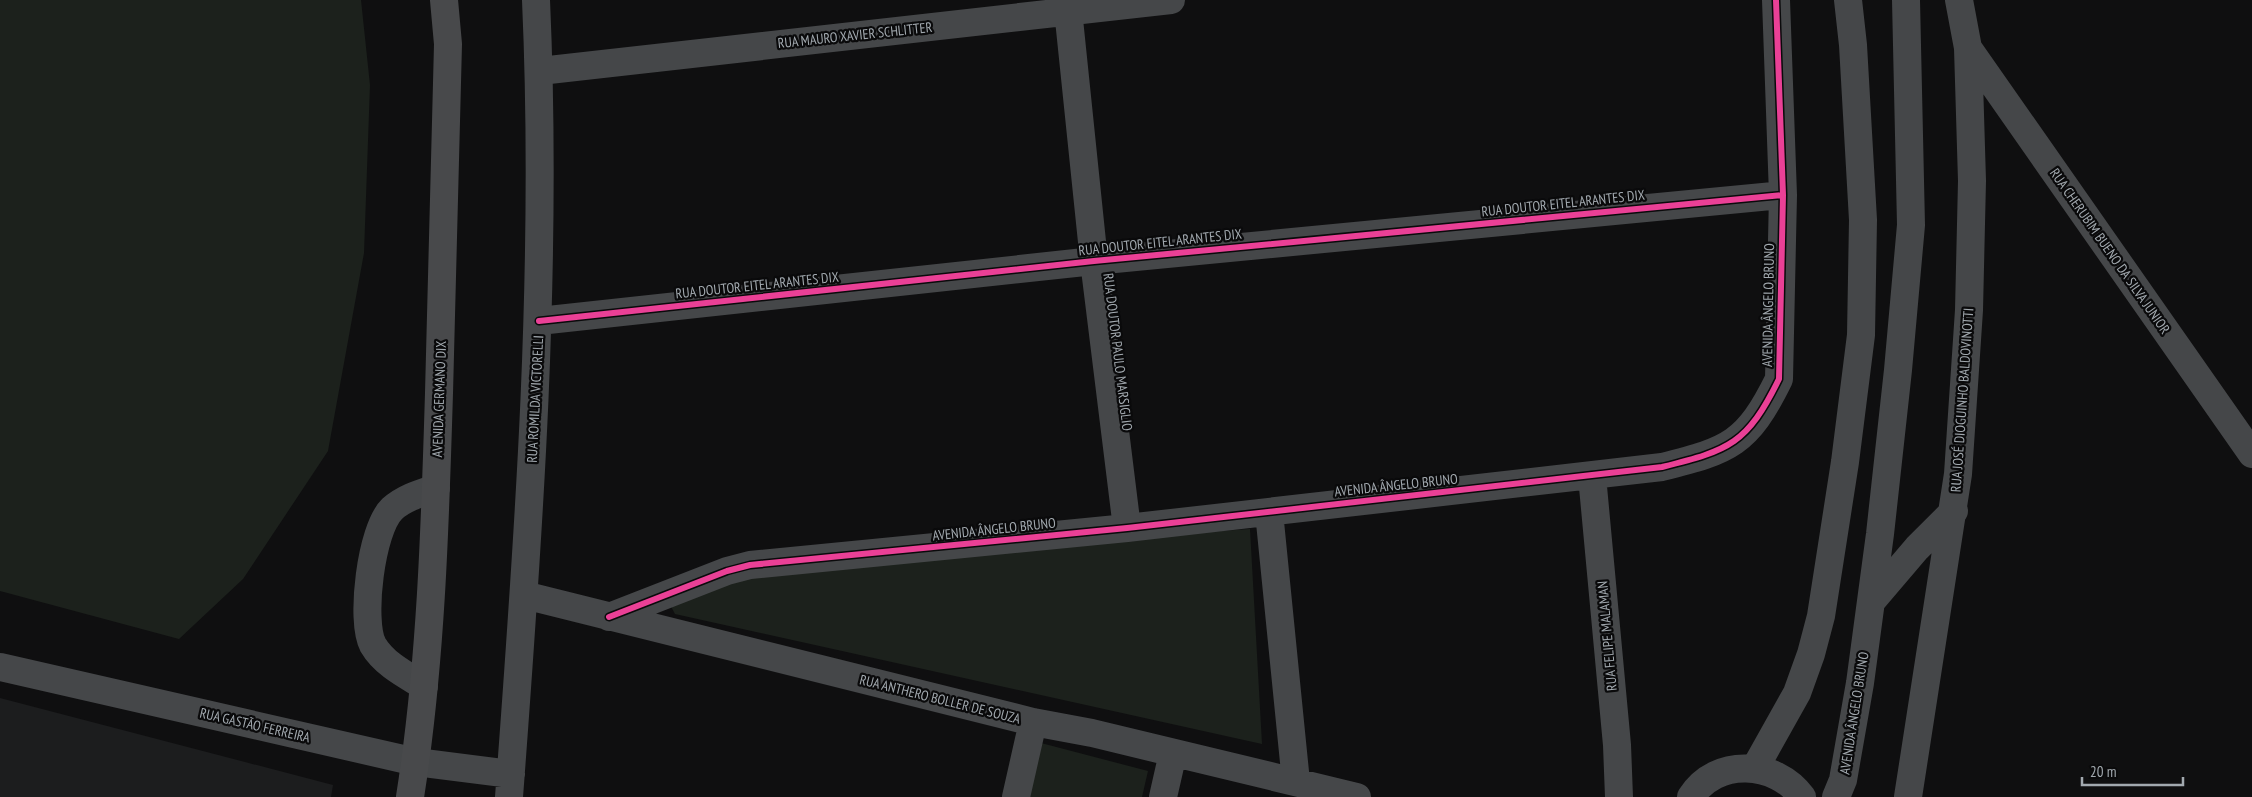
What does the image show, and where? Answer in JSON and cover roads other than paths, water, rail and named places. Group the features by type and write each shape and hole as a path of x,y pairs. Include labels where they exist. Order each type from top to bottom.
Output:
{"main road":[{"name":"AVENIDA GERMANO DIX","path":"410,797 416,762 424,686 436,488 448,44 444,0"}],"street":[{"name":"RUA ROMILDA VICTORELLI","path":"510,786 524,596 539,321 540,71 536,0"},
{"name":"RUA MAURO XAVIER SCHLITTER","path":"540,71 1068,6 1171,0"},
{"name":"AVENIDA ÂNGELO BRUNO","path":"610,617 727,571 750,565 1127,528 1592,476 1662,467 1706,456 1727,447 1748,431 1766,405 1779,379 1784,194 1776,0"},
{"path":"1755,768 1797,693 1811,654 1821,616 1846,462 1861,334 1863,220 1853,45 1848,0"},
{"name":"AVENIDA ÂNGELO BRUNO","path":"1836,797 1843,780 1871,602 1897,380 1911,225 1906,0"},
{"name":"RUA JOSÉ DIOGUINHO BALDOVINOTTI","path":"1908,797 1954,511 1969,310 1972,181 1968,48 1960,0"},
{"name":"RUA DOUTOR PAULO MARSIGLIO","path":"1068,6 1094,261 1127,528"},
{"name":"RUA CHERUBIM BUENO DA SILVA JUNIOR","path":"1968,48 2252,454"},
{"name":"RUA DOUTOR EITEL ARANTES DIX","path":"539,321 1094,261 1784,194"},
{"name":"RUA FELIPE MALAMAN","path":"1592,476 1617,745 1619,797"},
{"path":"424,686 397,670 374,647 368,633 367,612 374,550 390,510 404,500 436,488"},
{"path":"1871,602 1917,548 1954,511"},
{"path":"1269,512 1296,782"},
{"name":"RUA ANTHERO BOLLER DE SOUZA","path":"524,596 1033,722 1092,733 1357,797"},
{"name":"RUA GASTÃO FERREIRA","path":"0,667 416,762 510,786"},
{"path":"1016,797 1033,722"},
{"path":"1163,797 1173,752"},
{"path":"1691,797 1711,777 1732,769 1755,768 1777,775 1795,788 1802,797"}]}
